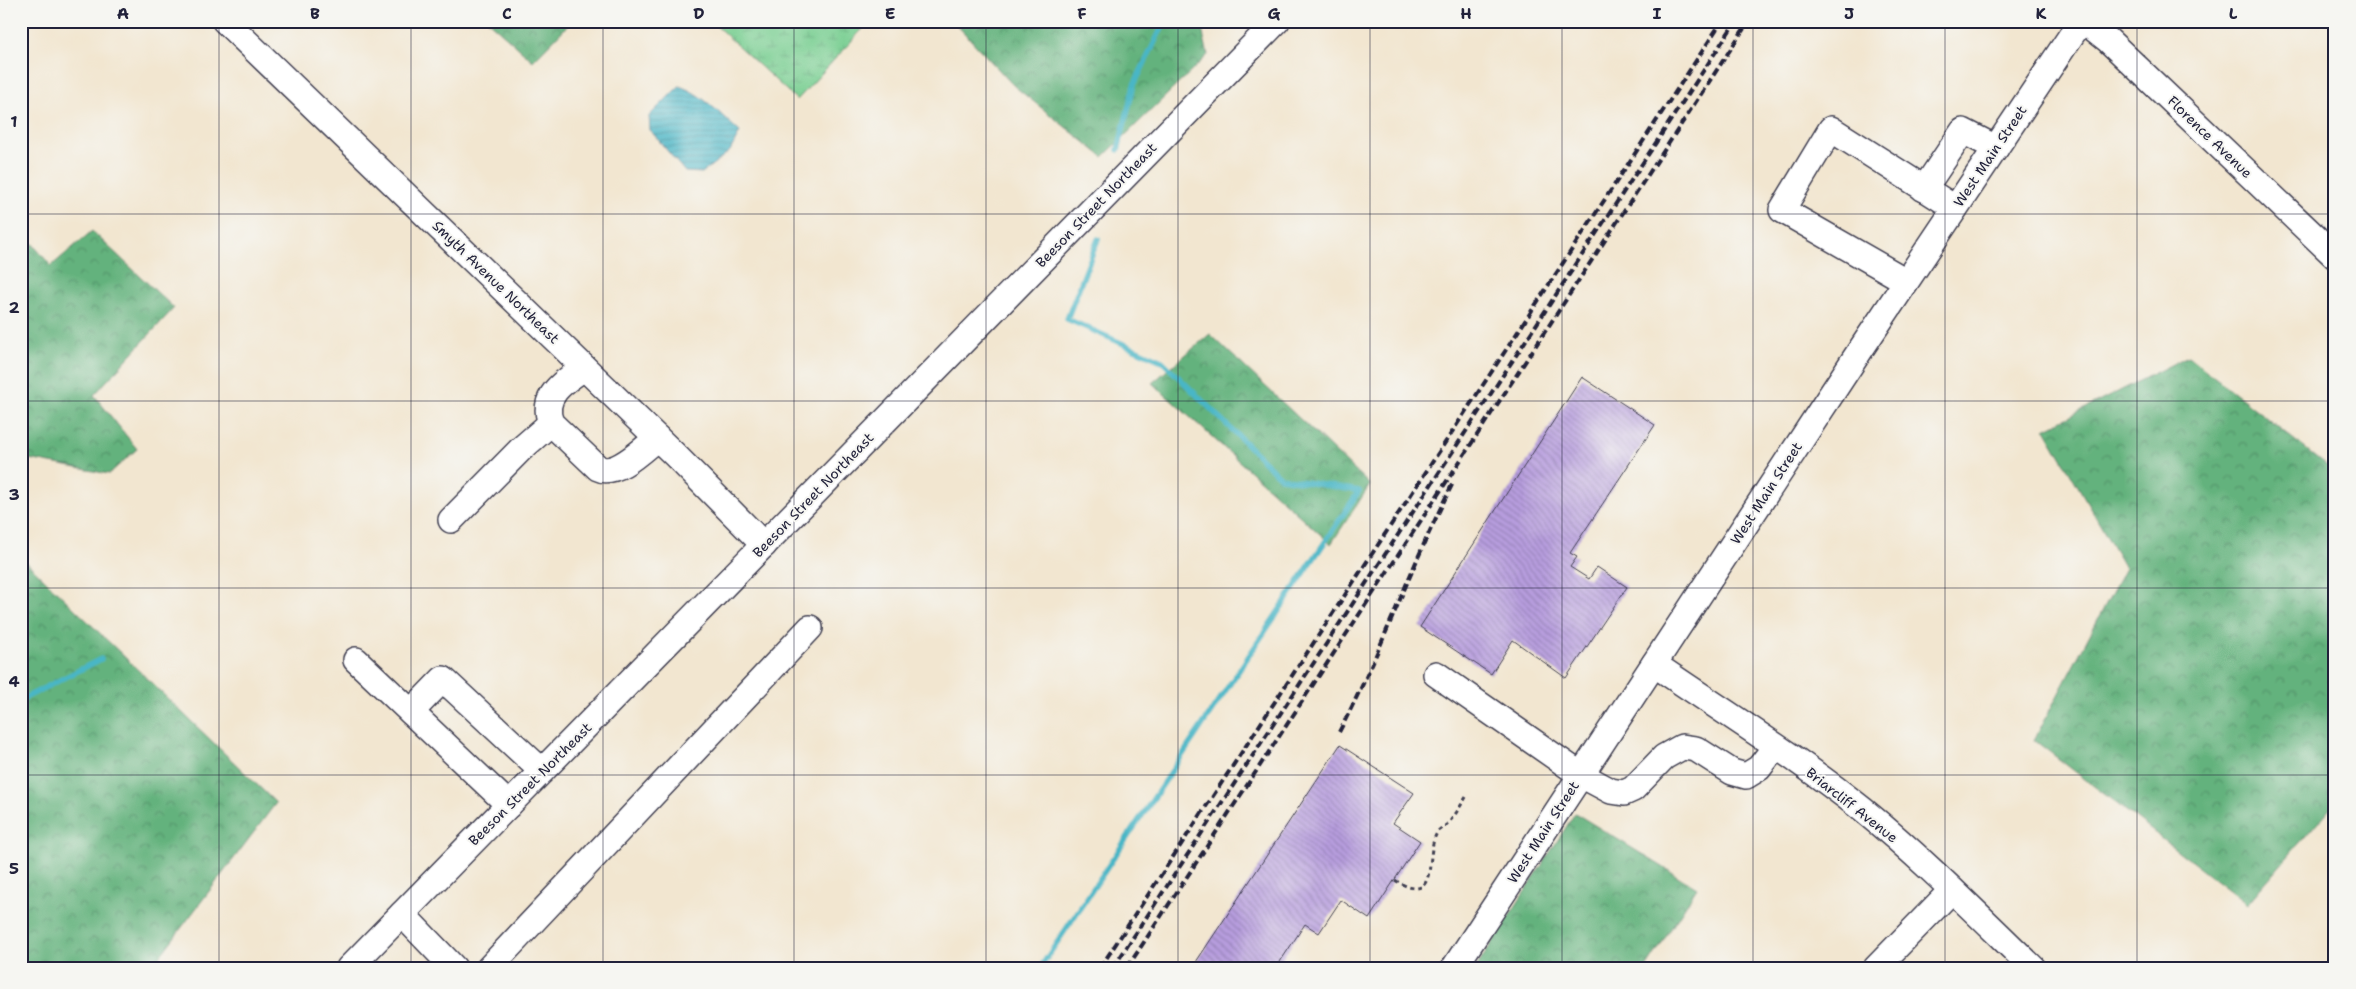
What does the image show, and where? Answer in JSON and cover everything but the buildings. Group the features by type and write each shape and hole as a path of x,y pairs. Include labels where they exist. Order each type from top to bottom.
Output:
{"street":[{"name":"Smyth Avenue Northeast","path":"226,21 657,438 764,545"},
{"name":"Beeson Street Northeast","path":"349,968 1277,21"},
{"name":"West Main Street","path":"1454,968 1906,281 2083,21"},
{"name":"Florence Avenue","path":"2083,21 2108,40 2335,256"},
{"path":"1906,281 1782,210 1831,129 1955,208"},
{"path":"1924,189 1963,131 1996,148"},
{"path":"584,368 558,388 547,404 547,415 551,423 598,468 604,471 615,470 657,438"},
{"path":"451,520 521,449 551,423"},
{"path":"489,968 810,628"},
{"path":"356,660 509,805"},
{"name":"Briarcliff Avenue","path":"1654,664 1863,810 1952,890 2032,968"},
{"path":"1436,674 1581,775 1605,788 1624,793 1633,789 1664,757 1682,747 1696,749 1732,772 1746,776 1759,768 1775,747"},
{"path":"411,712 443,679 542,771"},
{"path":"1876,968 1952,890"},
{"path":"402,914 454,968"}],"path":[{"path":"1395,880 1404,886 1413,888 1426,882 1430,872 1432,848 1436,834 1448,823 1468,794"}],"green space":[{"path":"488,21 572,21 533,61"},
{"path":"711,21 870,21 797,100"},
{"path":"953,21 1195,21 1202,29 1208,55 1103,157 1014,86"},
{"path":"21,230 51,266 92,231 174,308 94,395 137,449 109,474 29,459 21,468"},
{"path":"1210,334 1370,485 1331,544 1152,383"},
{"path":"2188,356 2335,472 2335,802 2247,904 2034,740 2125,568 2045,429"},
{"path":"21,557 276,803 151,968 21,968"},
{"path":"1575,813 1697,888 1646,968 1476,968"}],"water":[{"path":"679,86 704,99 740,132 730,151 702,173 685,172 650,130 649,116"}],"waterway":[{"path":"1118,150 1134,85 1165,21"},
{"path":"1040,968 1359,491 1281,478 1162,361 1067,319 1098,239"},
{"path":"21,700 101,659"}],"railway":[{"path":"1100,968 1722,21"},
{"path":"1113,968 1736,21"},
{"path":"1127,968 1749,21"},
{"path":"1339,732 1355,701 1453,483"}]}
